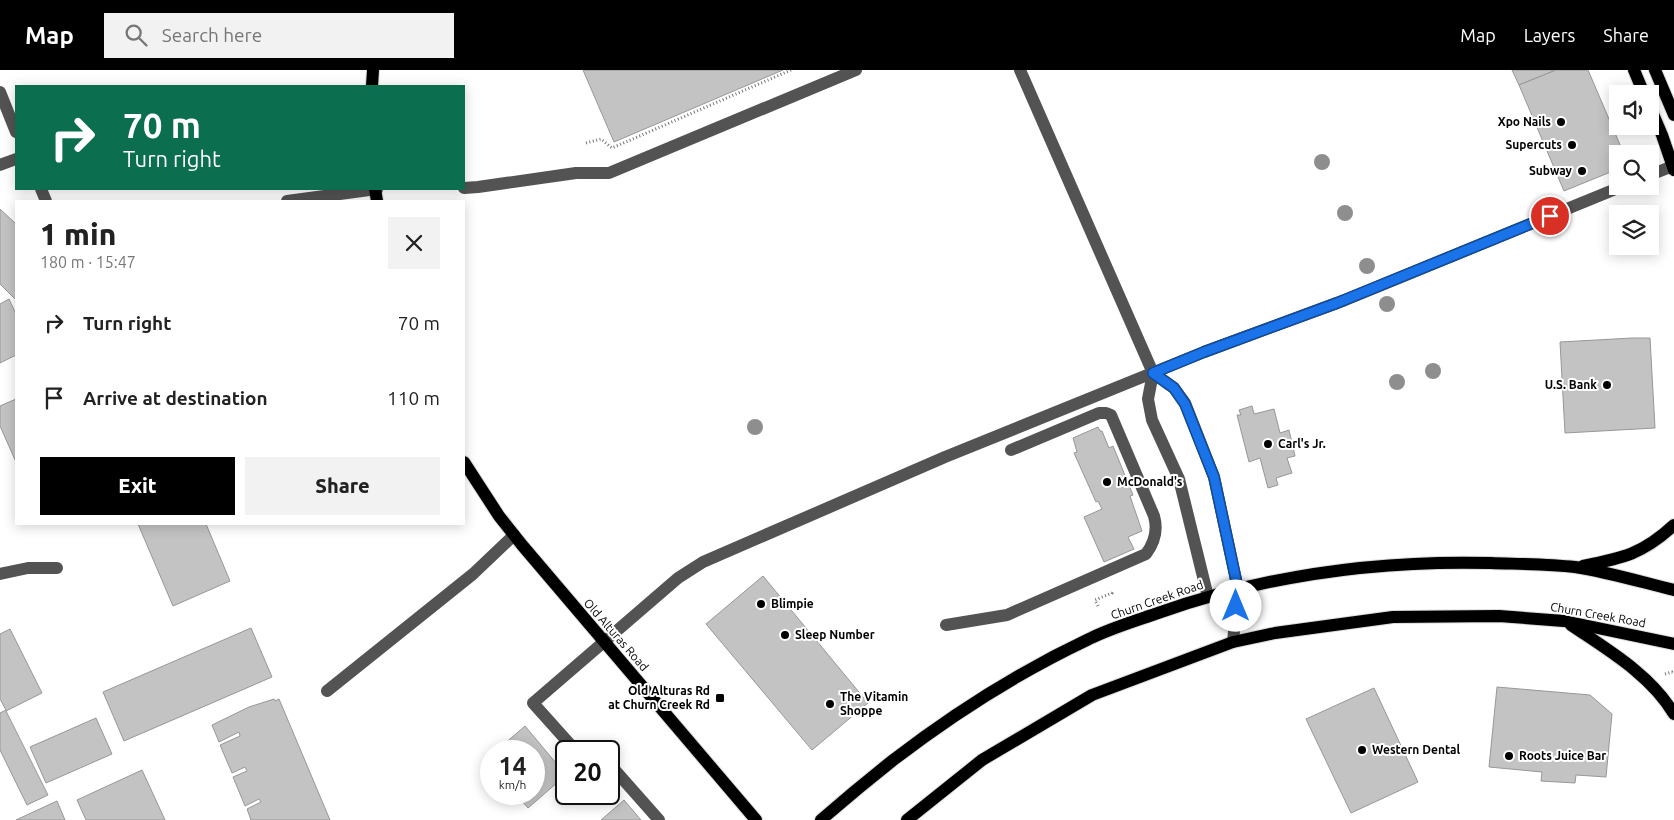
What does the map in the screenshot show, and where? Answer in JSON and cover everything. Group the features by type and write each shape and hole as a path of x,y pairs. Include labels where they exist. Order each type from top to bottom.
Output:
{"main road":[{"path":"372,85 373,70"},
{"path":"1634,70 1640,85"},
{"path":"1655,70 1674,115"},
{"path":"1659,128 1673,168"},
{"name":"Old Alturas Road","path":"465,464 499,516 514,535 756,820"},
{"path":"1574,567 1617,559 1644,549 1674,525"},
{"name":"Churn Creek Road","path":"821,820 900,755 976,701 1038,665 1091,638 1208,597 1264,582 1340,569 1434,562 1542,564 1574,567 1608,573 1674,590"},
{"name":"Churn Creek Road","path":"907,820 982,760 1092,695 1233,642 1276,633 1393,617 1499,616 1564,621 1674,644"},
{"path":"1564,621 1606,649 1646,680 1660,694 1674,714"}],"street":[{"path":"465,188 576,173 609,173 856,70"},
{"path":"1020,70 1153,373 1174,388 1185,404 1214,477 1238,589 1233,642"},
{"path":"0,92 15,130"},
{"path":"0,165 15,159"},
{"path":"1659,172 1673,168"},
{"path":"294,200 369,190"},
{"path":"566,740 533,703 678,578 703,562 944,457 1204,352 1337,303 1609,192"},
{"path":"1153,373 1148,399 1152,420 1179,479 1208,597"},
{"path":"946,626 1007,614 1146,554 1154,540 1156,527 1154,516 1111,416 1106,413 1099,413 1011,450"},
{"path":"326,691 473,574 514,535"},
{"path":"0,574 28,568 57,568"},
{"path":"620,776 659,820"}],"path":[{"path":"586,143 601,139 612,148 791,70"},
{"path":"1672,668 1674,673"}],"building":[{"path":"583,70 783,70 614,142"},
{"path":"1512,70 1556,70 1519,85"},
{"path":"1556,70 1588,70 1609,119 1609,135 1616,135 1620,145 1609,145 1609,173 1564,191 1519,85"},
{"path":"0,209 15,223 15,299 0,284"},
{"path":"9,299 15,312 15,356 0,363 0,304"},
{"name":"U.S. Bank","path":"1650,338 1655,428 1565,433 1560,342"},
{"path":"15,399 15,460 0,426 0,406"},
{"name":"Carl's Jr.","path":"1252,406 1254,414 1274,409 1280,433 1289,430 1295,456 1287,458 1292,473 1276,478 1278,485 1268,488 1260,458 1249,462 1237,415 1241,415 1239,410"},
{"name":"McDonald's","path":"1098,427 1102,431 1109,448 1113,446 1133,495 1130,496 1142,531 1128,537 1134,549 1104,562 1084,517 1102,509 1098,501 1096,502 1074,453 1077,452 1073,438"},
{"path":"138,525 206,525 230,581 173,606"},
{"path":"763,576 868,703 812,750 706,624"},
{"path":"251,628 272,677 124,741 103,692"},
{"path":"10,629 42,693 6,711 48,795 27,805 0,750 0,713 6,710 0,699 0,634"},
{"path":"1497,687 1590,695 1612,714 1606,777 1576,775 1575,783 1541,781 1542,772 1489,767"},
{"name":"Western Dental","path":"1374,688 1418,782 1351,813 1306,719"},
{"path":"274,699 275,701 279,699 330,820 251,820 247,809 261,802 259,799 245,806 233,777 247,771 245,767 232,773 220,745 240,736 239,732 219,742 212,725 249,707"},
{"path":"96,718 112,754 46,783 30,747"},
{"path":"525,726 537,740 509,740"},
{"path":"545,750 555,762 555,785 545,793"},
{"path":"142,770 165,820 86,820 77,800"},
{"path":"624,800 641,820 601,820"},
{"path":"57,801 65,820 16,820"}],"place":[{"name":"Xpo Nails","path":"1561,122"},
{"name":"Supercuts","path":"1572,145"},
{"name":"Subway","path":"1582,171"},
{"name":"U.S. Bank","path":"1607,385"},
{"name":"Carl's Jr.","path":"1268,444"},
{"name":"McDonald's","path":"1107,482"},
{"name":"Blimpie","path":"761,604"},
{"name":"Sleep Number","path":"785,635"},
{"name":"Old Alturas Rd at Churn Creek Rd","path":"720,698"},
{"name":"The Vitamin Shoppe","path":"830,704"},
{"name":"Western Dental","path":"1362,750"},
{"name":"Roots Juice Bar","path":"1509,756"}],"route":[{"path":"1236,606 1238,589 1214,477 1185,404 1174,388 1153,373 1337,303 1550,216"}]}
